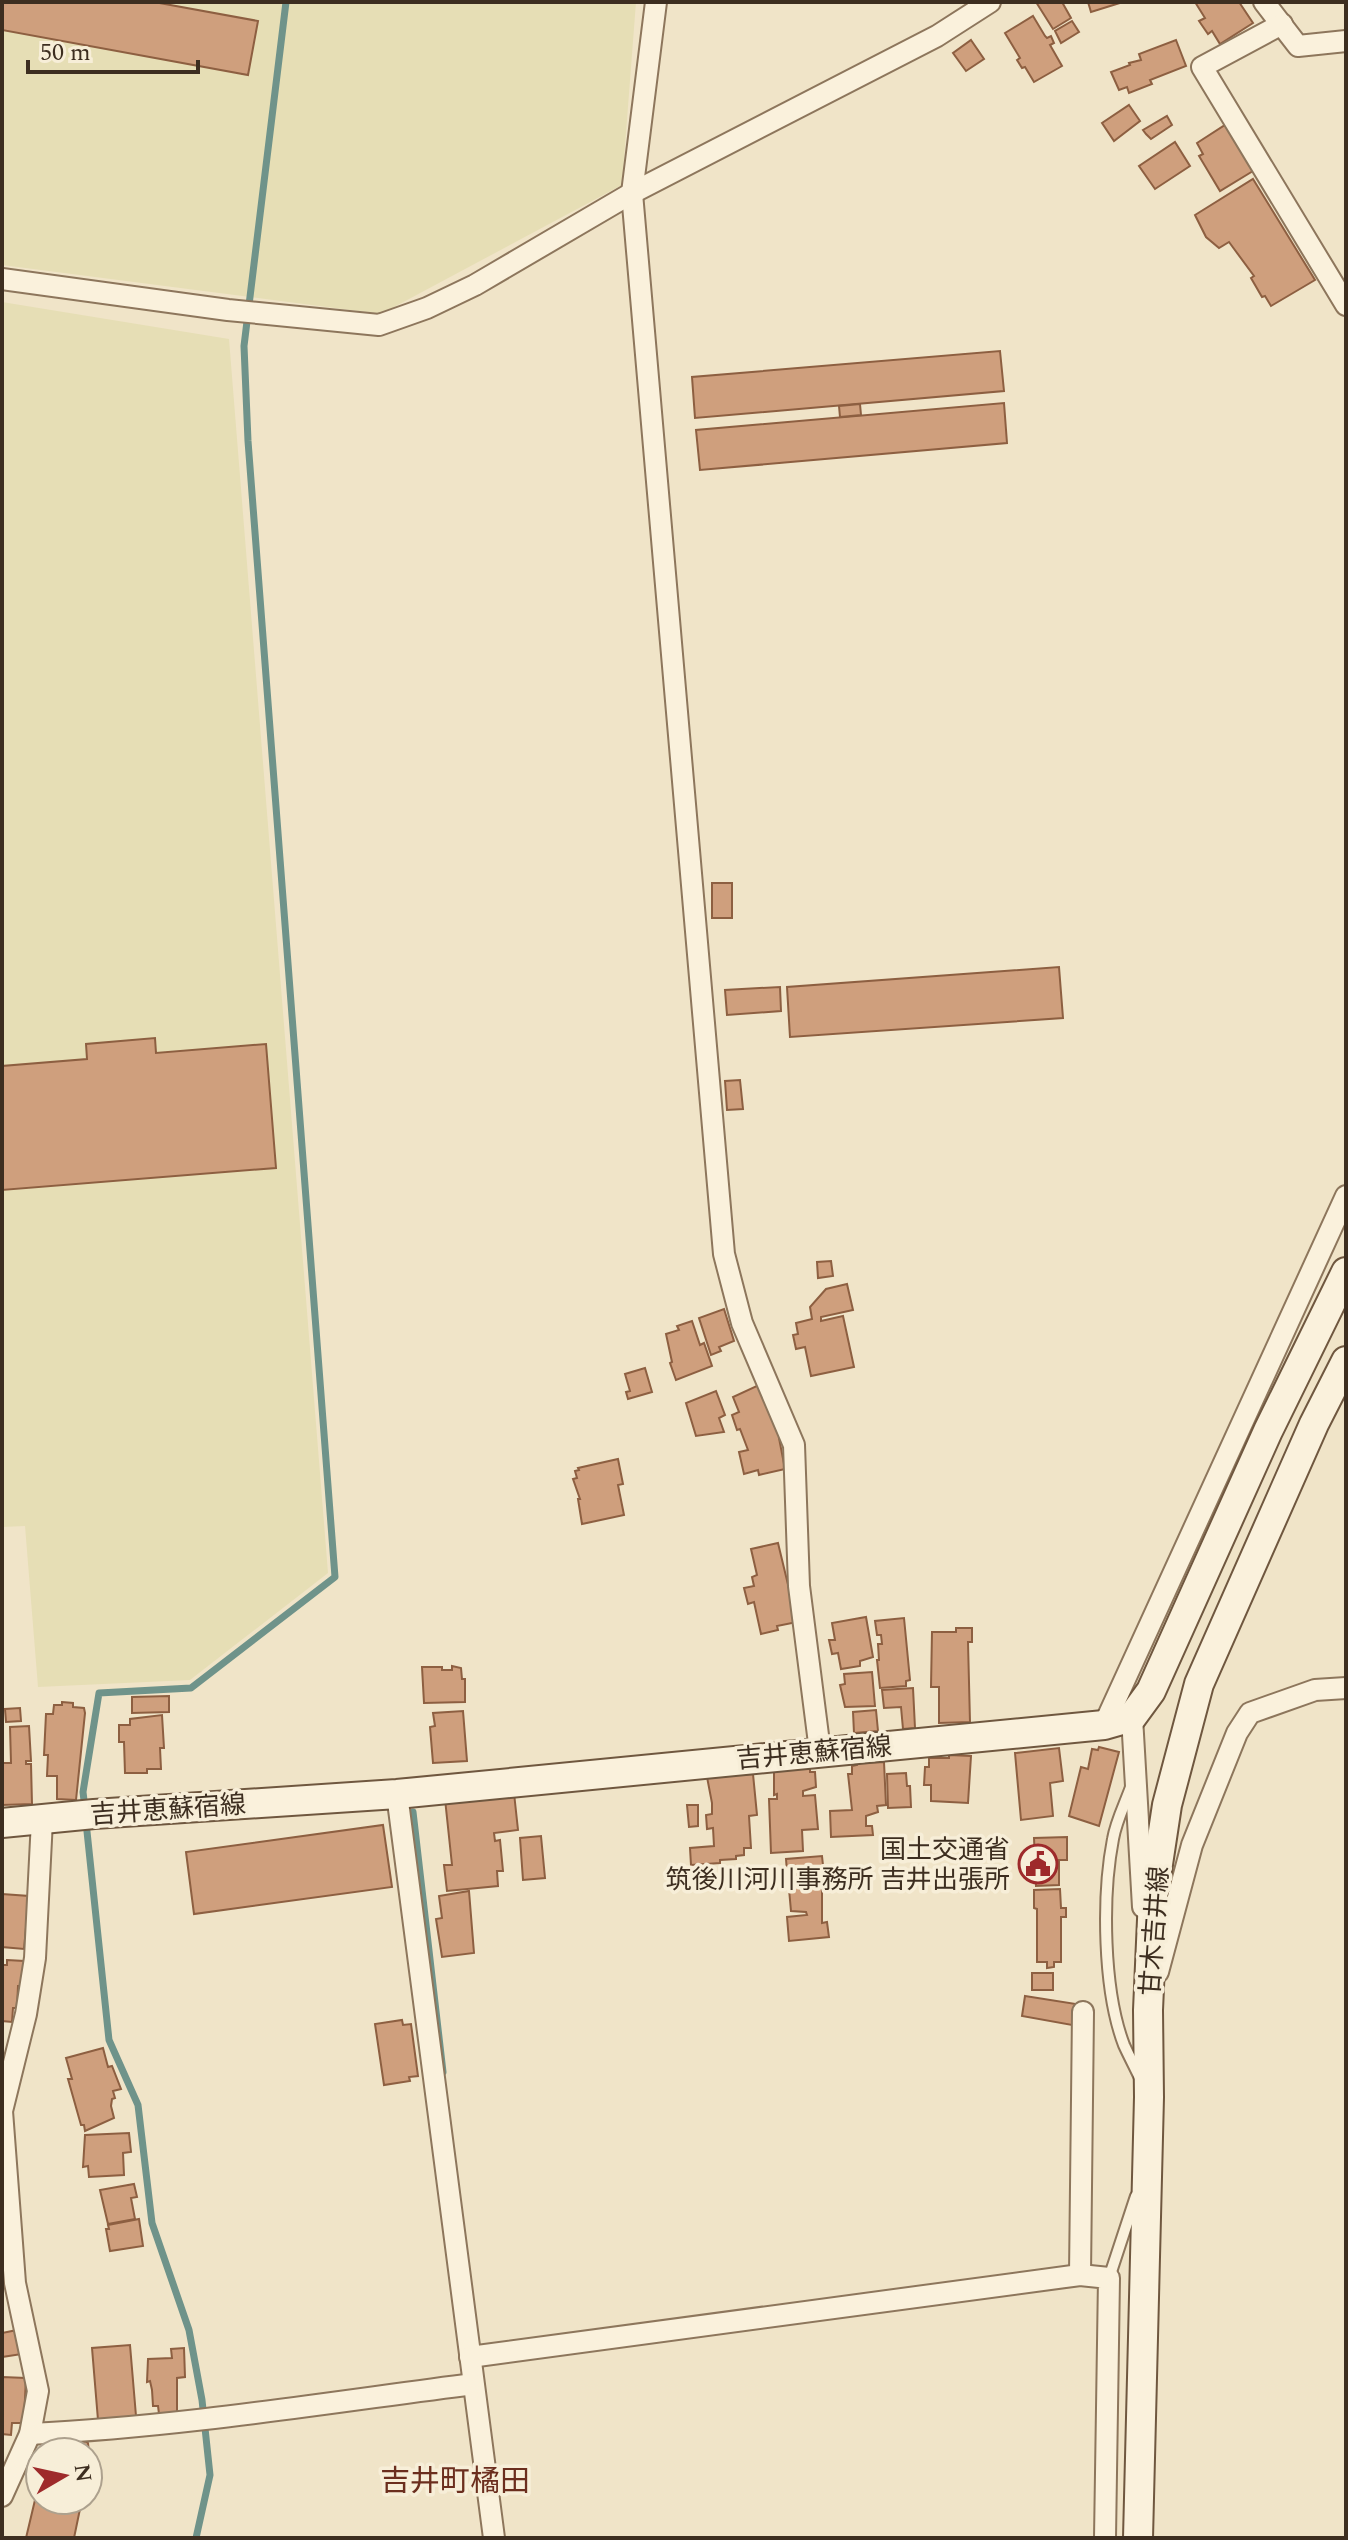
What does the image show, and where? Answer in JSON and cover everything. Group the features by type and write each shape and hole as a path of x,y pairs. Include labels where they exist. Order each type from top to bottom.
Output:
{"main road":[{"path":"1132,1717 1151,1691 1268,1431 1346,1272"},
{"name":"甘木吉井線","path":"1138,2538 1149,2097 1148,2010 1153,1897 1167,1805 1199,1684 1314,1424 1346,1361"},
{"name":"吉井恵蘇宿線","path":"2,1823 397,1794 1104,1725 1132,1717"}],"street":[{"path":"656,2 632,193 724,1254 742,1323 794,1445 799,1586 820,1751"},
{"path":"2,279 228,310 379,325 427,308 475,285 632,193 937,36 990,2"},
{"path":"1264,2 1298,46 1346,41"},
{"path":"1282,24 1202,67 1346,305"},
{"path":"1104,1725 1346,1196"},
{"path":"1148,2010 1192,1845 1237,1733 1250,1713 1315,1690 1346,1688"},
{"path":"1132,1717 1148,2010"},
{"path":"397,1794 494,2538"},
{"path":"2,2496 30,2434 38,2391 15,2283 2,2111 26,2014 35,1958 42,1820"},
{"path":"1080,2275 1083,2012"},
{"path":"470,2357 1080,2275 1109,2278 1105,2538"},
{"path":"30,2434 202,2419 473,2384"}],"lane":[{"path":"1135,1774 1113,1836 1105,1895 1107,1946 1123,2043 1149,2097"},
{"path":"1109,2278 1147,2163"}],"shaded area":[{"path":"2,2 636,2 622,185 381,314 2,265"},
{"path":"2,302 229,339 328,1573 190,1680 38,1687 25,1526 2,1527"}],"building":[{"path":"2,2 154,2 258,21 248,75 2,30"},
{"path":"1036,2 1062,2 1071,18 1053,29"},
{"path":"1088,2 1123,2 1091,12"},
{"path":"1195,2 1239,2 1253,23 1220,44 1212,31 1208,34 1199,21 1205,18"},
{"path":"1033,16 1045,36 1051,36 1054,43 1050,45 1062,66 1034,82 1017,60 1020,58 1005,33"},
{"path":"1072,21 1079,32 1061,43 1055,31"},
{"path":"971,40 984,59 966,71 953,53"},
{"path":"1176,40 1186,66 1150,80 1152,84 1129,93 1127,87 1119,90 1111,72 1141,60 1139,54"},
{"path":"1129,105 1140,121 1114,141 1102,123"},
{"path":"1167,116 1172,125 1151,139 1143,130"},
{"path":"1225,125 1253,171 1220,191 1199,156 1203,154 1197,143"},
{"path":"1175,142 1190,166 1155,189 1139,166"},
{"path":"1253,179 1315,280 1271,306 1265,296 1262,297 1251,278 1254,276 1229,242 1219,248 1206,237 1195,215"},
{"path":"1000,351 1004,391 695,418 692,377"},
{"path":"1004,403 1007,443 700,470 696,430"},
{"path":"860,404 861,415 840,417 839,406"},
{"path":"712,883 732,883 732,918 712,918"},
{"path":"1059,967 1063,1018 790,1037 787,987"},
{"path":"780,987 781,1011 727,1015 725,990"},
{"path":"155,1038 156,1053 266,1044 276,1168 2,1190 2,1066 87,1059 86,1044"},
{"path":"740,1080 743,1109 727,1110 725,1081"},
{"path":"831,1261 833,1276 818,1278 817,1262"},
{"path":"847,1284 853,1310 821,1317 821,1321 843,1316 854,1367 811,1376 805,1347 796,1349 793,1335 798,1334 796,1323 812,1319 810,1307 826,1289"},
{"path":"724,1309 734,1341 719,1347 721,1351 711,1355 699,1318"},
{"path":"692,1321 700,1345 704,1343 712,1366 676,1380 666,1334"},
{"path":"645,1368 652,1392 628,1399 626,1392 630,1391 625,1374"},
{"path":"761,1384 781,1437 785,1469 759,1475 758,1470 744,1474 739,1452 748,1450 732,1415 739,1412 733,1397"},
{"path":"716,1391 725,1415 719,1418 724,1432 696,1436 686,1403"},
{"path":"618,1459 623,1484 618,1485 624,1515 582,1524 580,1499 573,1479 577,1478 575,1471"},
{"path":"778,1543 797,1622 777,1626 778,1630 761,1634 754,1602 748,1604 744,1588 754,1586 752,1577 757,1575 751,1549"},
{"path":"866,1617 873,1657 860,1661 860,1666 841,1669 838,1653 832,1654 829,1640 835,1640 832,1623"},
{"path":"904,1618 910,1680 906,1681 906,1686 880,1688 877,1660 878,1644 882,1644 875,1621"},
{"path":"956,1628 972,1628 972,1642 968,1642 970,1722 939,1723 939,1687 931,1687 932,1632 956,1632"},
{"path":"452,1666 461,1668 462,1679 465,1679 465,1702 424,1703 422,1667 452,1670"},
{"path":"872,1672 875,1706 845,1707 840,1685 845,1684 844,1674"},
{"path":"913,1688 915,1728 903,1729 901,1707 884,1708 882,1690"},
{"path":"169,1696 169,1712 132,1713 132,1697"},
{"path":"62,1702 84,1708 85,1713 76,1800 57,1799 57,1776 47,1776 48,1755 44,1755 46,1714 53,1714 54,1705 62,1705"},
{"path":"20,1708 21,1721 6,1722 5,1709"},
{"path":"876,1710 878,1731 854,1733 853,1712"},
{"path":"463,1711 467,1761 433,1763 430,1727 435,1726 433,1713"},
{"path":"162,1715 164,1748 160,1748 161,1769 147,1769 147,1773 125,1773 124,1742 119,1742 119,1725 130,1725 130,1719"},
{"path":"29,1726 31,1761 26,1761 26,1764 31,1764 32,1804 2,1805 2,1763 11,1763 10,1727"},
{"path":"1099,1747 1119,1752 1099,1826 1069,1816 1081,1767 1088,1769 1092,1749 1098,1750"},
{"path":"1059,1748 1063,1781 1050,1783 1053,1816 1021,1820 1015,1753"},
{"path":"949,1755 971,1756 968,1803 931,1801 931,1785 924,1785 929,1758 949,1758"},
{"path":"884,1762 886,1805 877,1806 878,1812 866,1816 866,1826 872,1826 873,1835 831,1837 830,1811 852,1810 848,1774 852,1774 852,1766"},
{"path":"810,1768 810,1772 815,1772 816,1787 803,1791 803,1796 815,1795 818,1829 802,1830 803,1851 771,1853 769,1799 777,1799 777,1794 774,1795 774,1771"},
{"path":"906,1773 911,1807 888,1808 887,1774"},
{"path":"753,1774 757,1815 749,1816 751,1848 744,1848 744,1855 736,1856 736,1859 691,1865 690,1848 714,1846 713,1828 707,1829 706,1815 712,1814 712,1803 707,1777"},
{"path":"514,1793 518,1830 494,1833 495,1841 500,1840 503,1871 497,1871 498,1886 447,1891 444,1865 452,1865 445,1799"},
{"path":"687,1805 698,1805 698,1826 689,1827"},
{"path":"383,1825 392,1887 194,1914 186,1852"},
{"path":"541,1836 545,1878 523,1880 520,1838"},
{"path":"1067,1837 1067,1860 1059,1860 1059,1885 1036,1886 1034,1838"},
{"path":"822,1856 825,1884 822,1884 822,1923 827,1922 829,1937 789,1941 787,1917 807,1915 806,1912 791,1911 788,1878 792,1878 791,1872 787,1872 786,1859"},
{"path":"1060,1889 1061,1908 1066,1908 1066,1917 1061,1917 1061,1962 1054,1962 1054,1967 1047,1968 1047,1962 1037,1962 1034,1890"},
{"path":"469,1891 474,1953 442,1957 436,1919 442,1918 439,1896"},
{"path":"2,1894 29,1896 24,1949 2,1947"},
{"path":"7,1960 24,1961 23,1986 18,1986 17,2008 13,2008 12,2022 2,2021 2,1965 7,1965"},
{"path":"1032,1973 1053,1973 1053,1990 1032,1990"},
{"path":"1025,1996 1076,2004 1074,2023 1022,2016"},
{"path":"402,2020 403,2025 411,2024 418,2076 409,2077 410,2081 384,2085 375,2024"},
{"path":"103,2048 108,2067 112,2066 121,2089 113,2091 115,2098 111,2106 114,2118 85,2131 68,2079 72,2079 66,2058"},
{"path":"129,2133 131,2152 123,2153 124,2175 89,2177 88,2166 83,2167 85,2135"},
{"path":"134,2184 137,2197 131,2198 135,2219 108,2224 100,2190"},
{"path":"139,2219 143,2246 110,2251 108,2225"},
{"path":"17,2330 22,2354 2,2357 2,2333"},
{"path":"130,2345 136,2416 98,2420 92,2348"},
{"path":"184,2348 185,2377 177,2378 177,2413 159,2414 158,2406 153,2406 150,2381 147,2382 148,2359 172,2358 171,2349"},
{"path":"2,2377 26,2378 24,2419 22,2423 12,2423 11,2435 2,2434"},
{"path":"31,2516 79,2516 74,2538 26,2538"}],"waterway":[{"path":"85,1809 83,1792 99,1693 191,1688 335,1577 248,441 244,346 286,2"},
{"path":"413,1812 443,2072"},
{"path":"86,1822 109,2040 138,2105 152,2223 189,2330 202,2400 210,2475 196,2538"}],"place":[{"name":"国土交通省 筑後川河川事務所 吉井出張所","path":"1038,1864"}],"district":[{"name":"吉井町橘田","path":"455,2481"}]}
